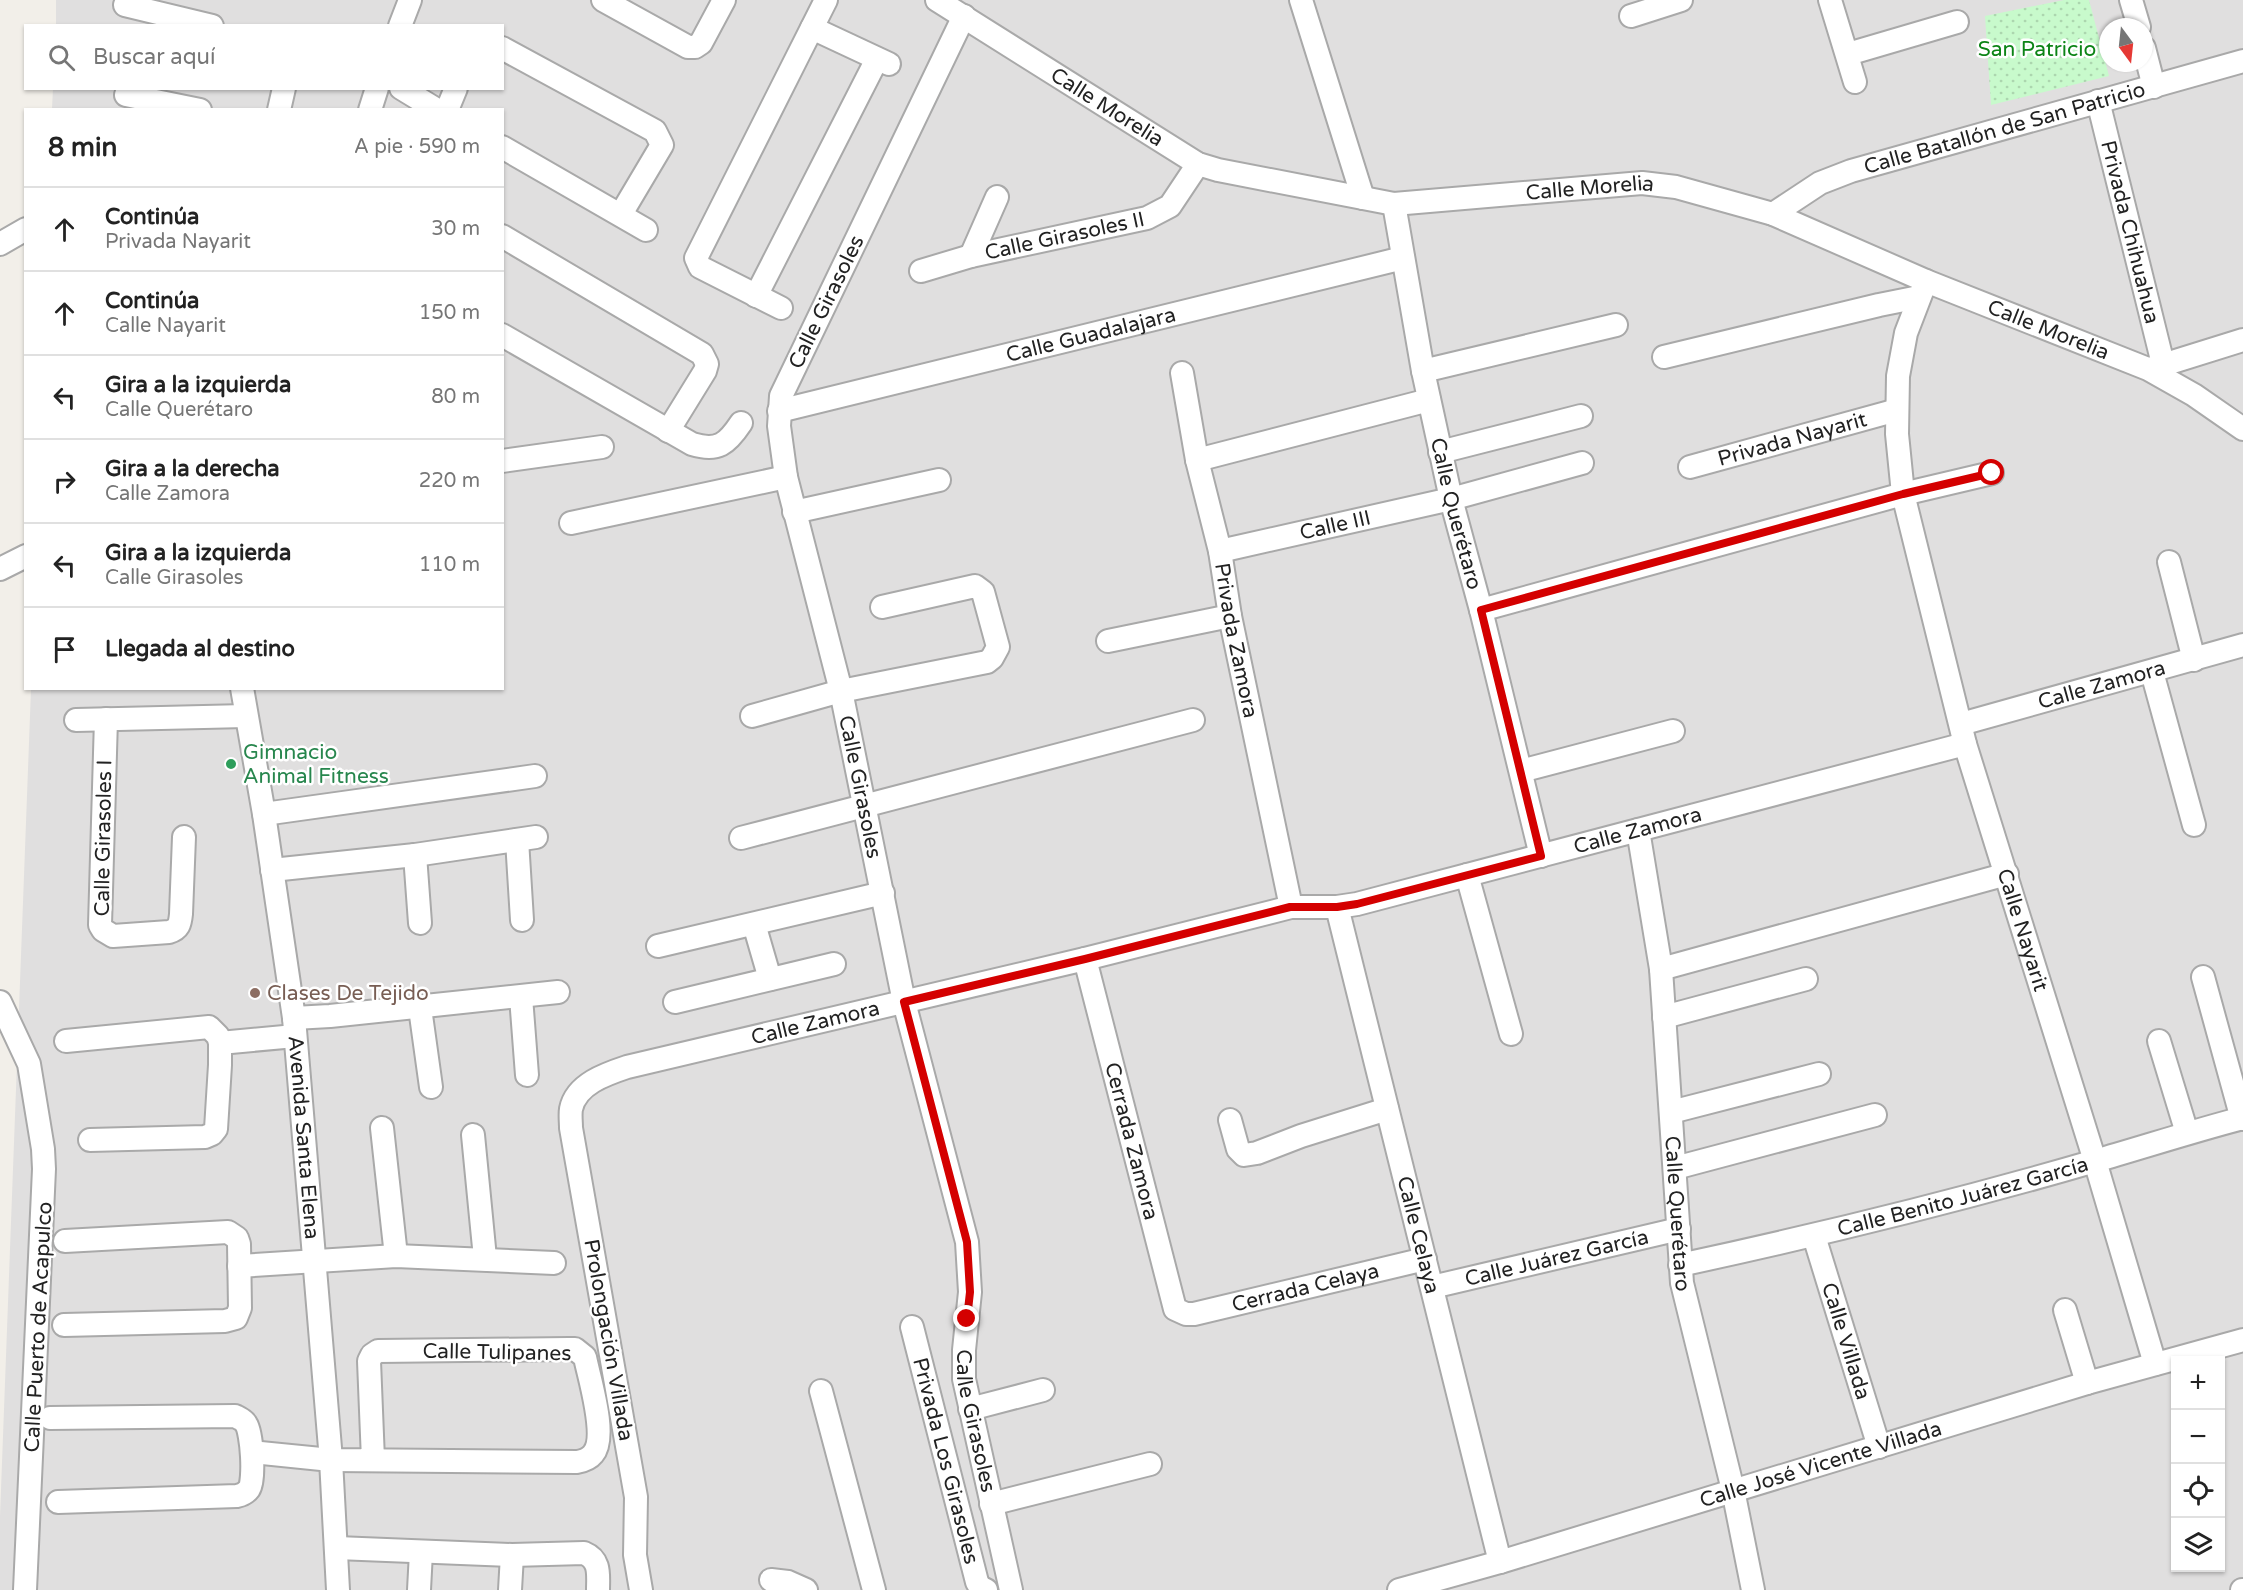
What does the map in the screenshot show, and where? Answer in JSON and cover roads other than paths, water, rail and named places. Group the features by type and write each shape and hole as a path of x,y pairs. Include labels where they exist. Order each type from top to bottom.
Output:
{"street":[{"path":"401,24 410,0"},
{"path":"603,0 688,47 695,47 701,43 724,0"},
{"path":"781,308 699,267 696,258 826,0"},
{"name":"Calle Morelia","path":"937,0 1198,164 1394,204 1642,183 1676,187 1773,214 1923,289 2156,367 2243,429"},
{"path":"1301,0 1363,198"},
{"path":"1631,16 1681,0"},
{"path":"1830,0 1855,82"},
{"path":"2138,1 2139,18"},
{"path":"125,5 204,24"},
{"name":"Calle Girasoles","path":"963,16 781,396 779,411 786,477 841,691 904,1002 967,1242 970,1292 964,1378 1011,1590"},
{"path":"1848,54 1957,22"},
{"path":"756,296 884,62 812,28"},
{"path":"504,49 655,131 662,145 621,214"},
{"name":"Calle Batallón de San Patricio","path":"1773,214 1820,183 1851,171 2243,61"},
{"path":"2150,72 2154,87"},
{"path":"279,108 284,90"},
{"path":"371,108 376,90"},
{"path":"404,90 434,108"},
{"path":"448,108 455,90"},
{"path":"126,95 190,108"},
{"name":"Privada Chihuahua","path":"2098,101 2156,367"},
{"path":"504,148 646,230"},
{"name":"Calle Girasoles II","path":"971,256 1147,218 1170,206 1198,164"},
{"name":"Calle Girasoles II","path":"971,256 997,197"},
{"name":"Calle Querétaro","path":"1394,204 1423,371 1440,452 1541,856"},
{"path":"0,244 24,230"},
{"path":"504,237 702,354 707,364 705,371 668,431"},
{"path":"921,271 971,256"},
{"name":"Calle Guadalajara","path":"779,411 1403,258"},
{"path":"1664,357 1879,304 1923,289"},
{"name":"Calle Nayarit","path":"1923,289 1906,333 1898,376 1897,434 1903,494 1963,734 2155,1364"},
{"path":"1423,371 1616,325"},
{"path":"504,336 692,444 712,447 723,445 741,423"},
{"path":"2156,367 2243,340"},
{"name":"Privada Zamora","path":"1182,373 1197,460 1220,551 1230,616 1290,907"},
{"path":"1197,460 1429,400"},
{"name":"Privada Nayarit","path":"1690,467 1897,410"},
{"path":"1440,452 1581,416"},
{"path":"504,461 602,447"},
{"name":"Calle III","path":"1220,551 1451,499 1582,463"},
{"path":"1481,610 1903,494 1992,473"},
{"path":"571,522 786,477"},
{"path":"794,512 939,480"},
{"path":"0,569 24,557"},
{"path":"2169,562 2194,660"},
{"path":"752,716 841,691 987,662 996,653 998,647 983,592 975,586 882,607"},
{"path":"1108,641 1230,616"},
{"name":"Calle Zamora","path":"578,1092 607,1073 627,1067 1085,959 1290,907 1337,907 1357,904 1638,830 1963,734 2152,672 2243,645"},
{"path":"2152,672 2194,825"},
{"name":"Avenida Santa Elena","path":"242,690 264,814 294,1027 316,1259 338,1590"},
{"path":"76,720 246,716"},
{"name":"Calle Girasoles I","path":"106,719 100,925 107,934 113,936 176,930 180,924 181,914 184,837"},
{"path":"741,838 1193,720"},
{"path":"1521,771 1673,731"},
{"path":"264,814 535,776"},
{"name":"Calle Querétaro","path":"1638,830 1661,969 1680,1264 1686,1306 1733,1490 1753,1590"},
{"path":"272,870 415,855 526,838 522,920"},
{"path":"415,855 420,923"},
{"path":"1661,969 2007,874"},
{"path":"1467,875 1511,1034"},
{"path":"658,945 883,893"},
{"name":"Calle Celaya","path":"1337,907 1500,1562"},
{"path":"754,924 770,979"},
{"name":"Cerrada Zamora","path":"1085,959 1175,1309 1186,1314"},
{"path":"675,1002 834,964"},
{"path":"2203,977 2242,1118"},
{"path":"1664,1017 1806,979"},
{"path":"220,1043 294,1027 420,1008 558,993"},
{"path":"521,997 527,1075"},
{"name":"Calle Puerto de Acapulco","path":"0,1002 29,1064 43,1149 45,1190 25,1590"},
{"path":"420,1008 430,1087"},
{"path":"66,1041 209,1027 219,1036 216,1128 212,1134 205,1137 90,1140"},
{"path":"2159,1041 2187,1133"},
{"path":"1671,1112 1819,1074"},
{"name":"Prolongación Villada","path":"578,1092 571,1108 571,1128 636,1497 635,1555 641,1590"},
{"path":"1230,1120 1238,1149 1244,1155 1257,1154 1301,1136 1388,1109"},
{"path":"1675,1168 1875,1115"},
{"name":"Calle Benito Juárez García","path":"1680,1264 1814,1236 2095,1161 2242,1118"},
{"path":"382,1128 396,1256"},
{"path":"473,1135 485,1258"},
{"name":"Calle Juárez García","path":"1432,1287 1679,1229"},
{"path":"64,1325 225,1321 236,1318 240,1308 239,1244 237,1238 228,1232 65,1241"},
{"name":"Calle Villada","path":"1814,1236 1879,1447"},
{"path":"239,1266 316,1259 396,1256 485,1258 554,1263"},
{"name":"Cerrada Celaya","path":"1186,1314 1194,1314 1425,1258"},
{"path":"2065,1310 2087,1383"},
{"name":"Privada Los Girasoles","path":"912,1327 977,1582 986,1590"},
{"name":"Calle José Vicente Villada","path":"1402,1590 2087,1383 2243,1340"},
{"name":"Calle Tulipanes","path":"252,1452 331,1460 577,1462 588,1459 594,1454 598,1445 599,1432 585,1357 574,1349 378,1351 369,1361 373,1460"},
{"path":"821,1390 874,1590"},
{"path":"970,1409 1043,1390"},
{"path":"50,1418 235,1416 245,1422 248,1427 252,1452 251,1484 248,1490 237,1496 58,1502"},
{"path":"992,1504 1150,1464"},
{"path":"337,1548 512,1555 584,1553 594,1558 597,1564 598,1590"},
{"path":"419,1590 421,1552"},
{"path":"510,1590 512,1555"},
{"path":"771,1580 788,1582 806,1590"},
{"path":"1004,1590 1011,1590"}],"place":[{"name":"Gimnacio Animal Fitness","path":"231,764"},
{"name":"Clases De Tejido","path":"255,993"}],"park label":[{"name":"San Patricio","path":"2037,49"}]}
